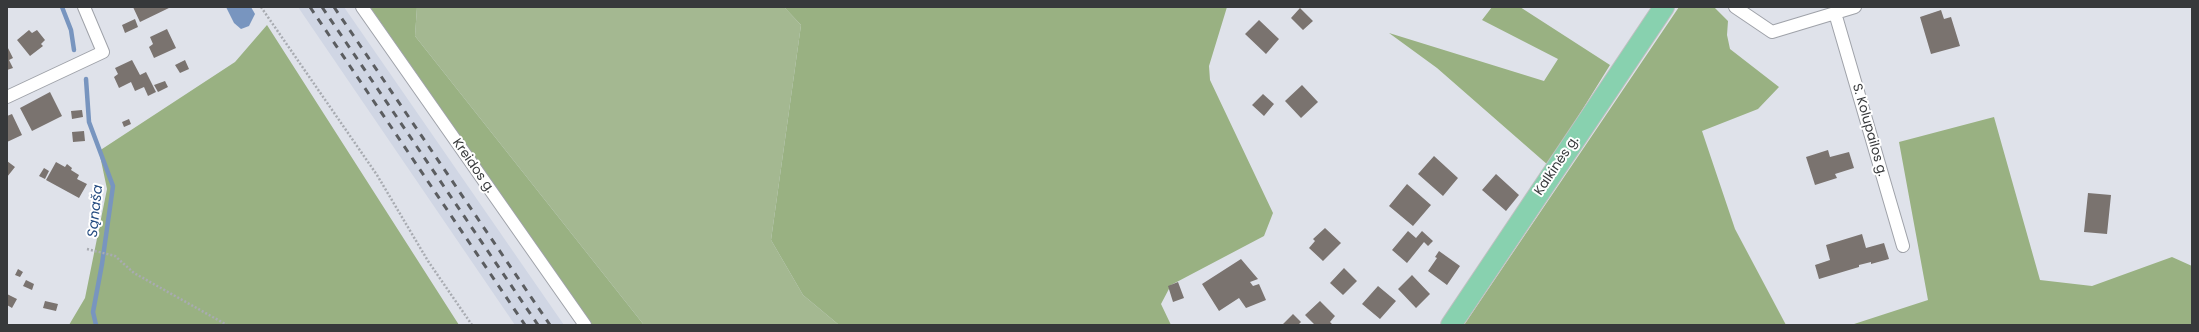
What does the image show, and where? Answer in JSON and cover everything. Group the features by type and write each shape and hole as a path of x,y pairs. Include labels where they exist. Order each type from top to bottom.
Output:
{"main road":[{"name":"Kalkinės g.","path":"1451,325 1664,7"}],"street":[{"path":"7,97 103,52 84,7"},
{"name":"Kreidos g.","path":"362,7 585,325"},
{"path":"1735,7 1772,32 1855,7"},
{"name":"S. Kolupailos g.","path":"1835,13 1903,246"}],"path":[{"path":"262,7 377,175 428,260 472,325"},
{"path":"88,249 115,256 139,276 227,325"}],"shaded area":[{"path":"298,7 344,7 564,325 515,325"}],"green space":[{"path":"370,7 417,7 415,36 644,325 592,325"},
{"path":"417,7 784,7 801,25 771,240 803,295 839,325 644,325 415,36"},
{"path":"784,7 1227,7 1209,66 1210,80 1273,213 1264,236 1171,285 1161,304 1171,325 839,325 803,295 771,240 801,25"},
{"path":"1492,7 1520,7 1610,65 1548,165 1437,68 1389,33 1544,81 1558,59 1482,20"},
{"path":"1679,7 1714,7 1728,21 1727,35 1730,49 1779,87 1758,109 1702,131 1735,229 1786,325 1464,325"},
{"path":"267,25 459,325 69,325 85,298 107,189 99,151 235,62"},
{"path":"1994,117 2040,280 2092,286 2172,257 2192,266 2192,325 1851,325 1928,300 1899,142"}],"water":[{"path":"226,7 251,7 255,14 249,26 241,29 234,23"}],"building":[{"path":"133,7 171,7 140,22"},
{"path":"1300,8 1313,21 1303,30 1291,18"},
{"path":"1941,10 1944,19 1951,17 1960,46 1931,54 1920,17"},
{"path":"135,19 138,27 125,33 122,25"},
{"path":"1259,20 1279,39 1266,54 1245,34"},
{"path":"167,29 176,48 154,58 149,47 153,44 150,37"},
{"path":"29,30 32,33 37,30 45,40 41,44 43,46 30,56 17,40"},
{"path":"7,46 13,58 9,60 13,68 7,70"},
{"path":"132,60 140,75 146,72 156,92 148,96 144,87 135,91 131,82 119,88 114,77 118,74 115,68"},
{"path":"185,60 189,69 180,73 175,65"},
{"path":"165,81 168,87 158,92 154,85"},
{"path":"1302,85 1318,102 1301,118 1285,101"},
{"path":"50,92 62,116 32,131 20,108"},
{"path":"1263,94 1274,104 1264,116 1252,105"},
{"path":"82,110 83,117 72,119 71,111"},
{"path":"12,114 22,135 7,142 7,116"},
{"path":"129,119 131,124 124,127 122,122"},
{"path":"84,131 85,141 73,142 72,132"},
{"path":"1828,150 1830,157 1849,152 1854,168 1835,174 1837,178 1815,185 1806,157"},
{"path":"1434,156 1458,178 1443,196 1418,174"},
{"path":"7,161 15,167 7,177"},
{"path":"56,162 65,167 67,164 72,168 71,170 79,175 77,179 87,184 79,198 46,180"},
{"path":"44,168 49,171 45,179 39,176"},
{"path":"1496,174 1519,195 1506,211 1482,190"},
{"path":"1407,184 1431,205 1413,226 1389,206"},
{"path":"2088,193 2111,195 2107,234 2084,232"},
{"path":"1325,228 1341,243 1323,261 1309,248 1315,241 1313,239"},
{"path":"1408,231 1416,238 1422,231 1433,241 1428,246 1424,242 1407,263 1392,250"},
{"path":"1862,234 1866,248 1884,243 1889,259 1871,264 1871,262 1859,265 1859,267 1819,279 1815,265 1830,260 1826,245"},
{"path":"1439,251 1460,266 1447,285 1428,271 1437,258 1435,257"},
{"path":"1241,259 1258,279 1250,282 1253,286 1259,284 1266,300 1246,308 1239,298 1219,311 1202,284"},
{"path":"1344,268 1357,281 1343,295 1330,283"},
{"path":"18,269 23,272 20,277 15,275"},
{"path":"1412,275 1430,294 1416,308 1398,289"},
{"path":"26,280 34,284 32,290 23,286"},
{"path":"1178,282 1184,298 1173,302 1168,286"},
{"path":"1378,286 1396,301 1380,319 1362,304"},
{"path":"7,294 17,299 12,308 7,305"},
{"path":"45,301 58,304 56,311 43,308"},
{"path":"1320,301 1335,316 1330,322 1333,325 1315,325 1305,315"},
{"path":"1293,314 1301,322 1298,325 1282,325"}],"waterway":[{"name":"Sąnaša","path":"62,7 71,30 74,50"},
{"name":"Sąnaša","path":"86,79 89,122 113,186 102,264 93,312 96,325"}],"railway":[{"path":"310,7 525,325"},
{"path":"322,7 538,325"},
{"path":"334,7 550,325"}]}
